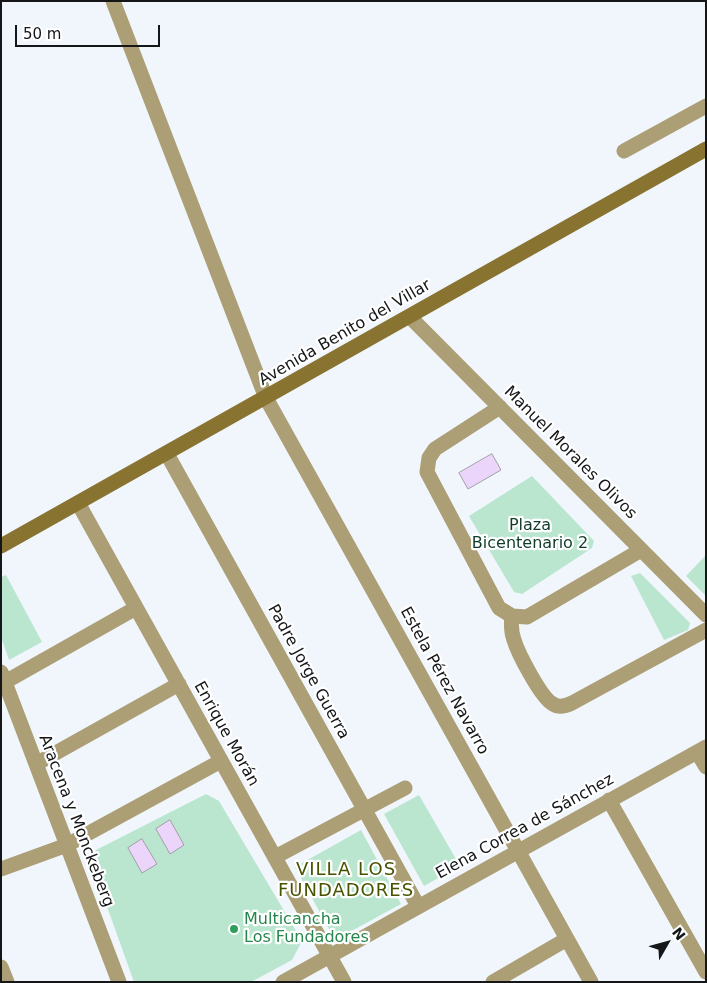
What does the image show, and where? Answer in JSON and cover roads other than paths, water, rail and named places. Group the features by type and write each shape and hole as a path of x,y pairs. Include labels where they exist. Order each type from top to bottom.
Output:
{"street":[{"name":"Estela Pérez Navarro","path":"113,1 266,398 591,982"},
{"path":"624,151 706,106"},
{"name":"Avenida Benito del Villar","path":"1,546 706,149"},
{"name":"Manuel Morales Olivos","path":"410,317 706,615"},
{"path":"500,407 435,448 428,458 426,472 495,601 505,613 512,616 527,617 534,614 642,550"},
{"name":"Padre Jorge Guerra","path":"167,454 418,906"},
{"name":"Enrique Morán","path":"78,503 344,982"},
{"path":"3,677 136,608"},
{"path":"512,616 512,632 517,647 547,699 551,703 562,706 572,703 706,630"},
{"name":"Aracena y Monckeberg","path":"3,677 118,982"},
{"path":"36,764 179,684"},
{"path":"701,749 706,767"},
{"name":"Elena Correa de Sánchez","path":"282,982 701,749"},
{"path":"1,869 67,845 221,761"},
{"path":"275,857 405,788"},
{"path":"609,800 706,972"},
{"path":"493,982 567,938"},
{"path":"1,967 7,982"}],"place":[{"name":"Multicancha Los Fundadores","path":"234,929"}],"district":[{"name":"VILLA LOS FUNDADORES","path":"346,880"}],"park label":[{"name":"Plaza Bicentenario 2","path":"530,535"}]}
